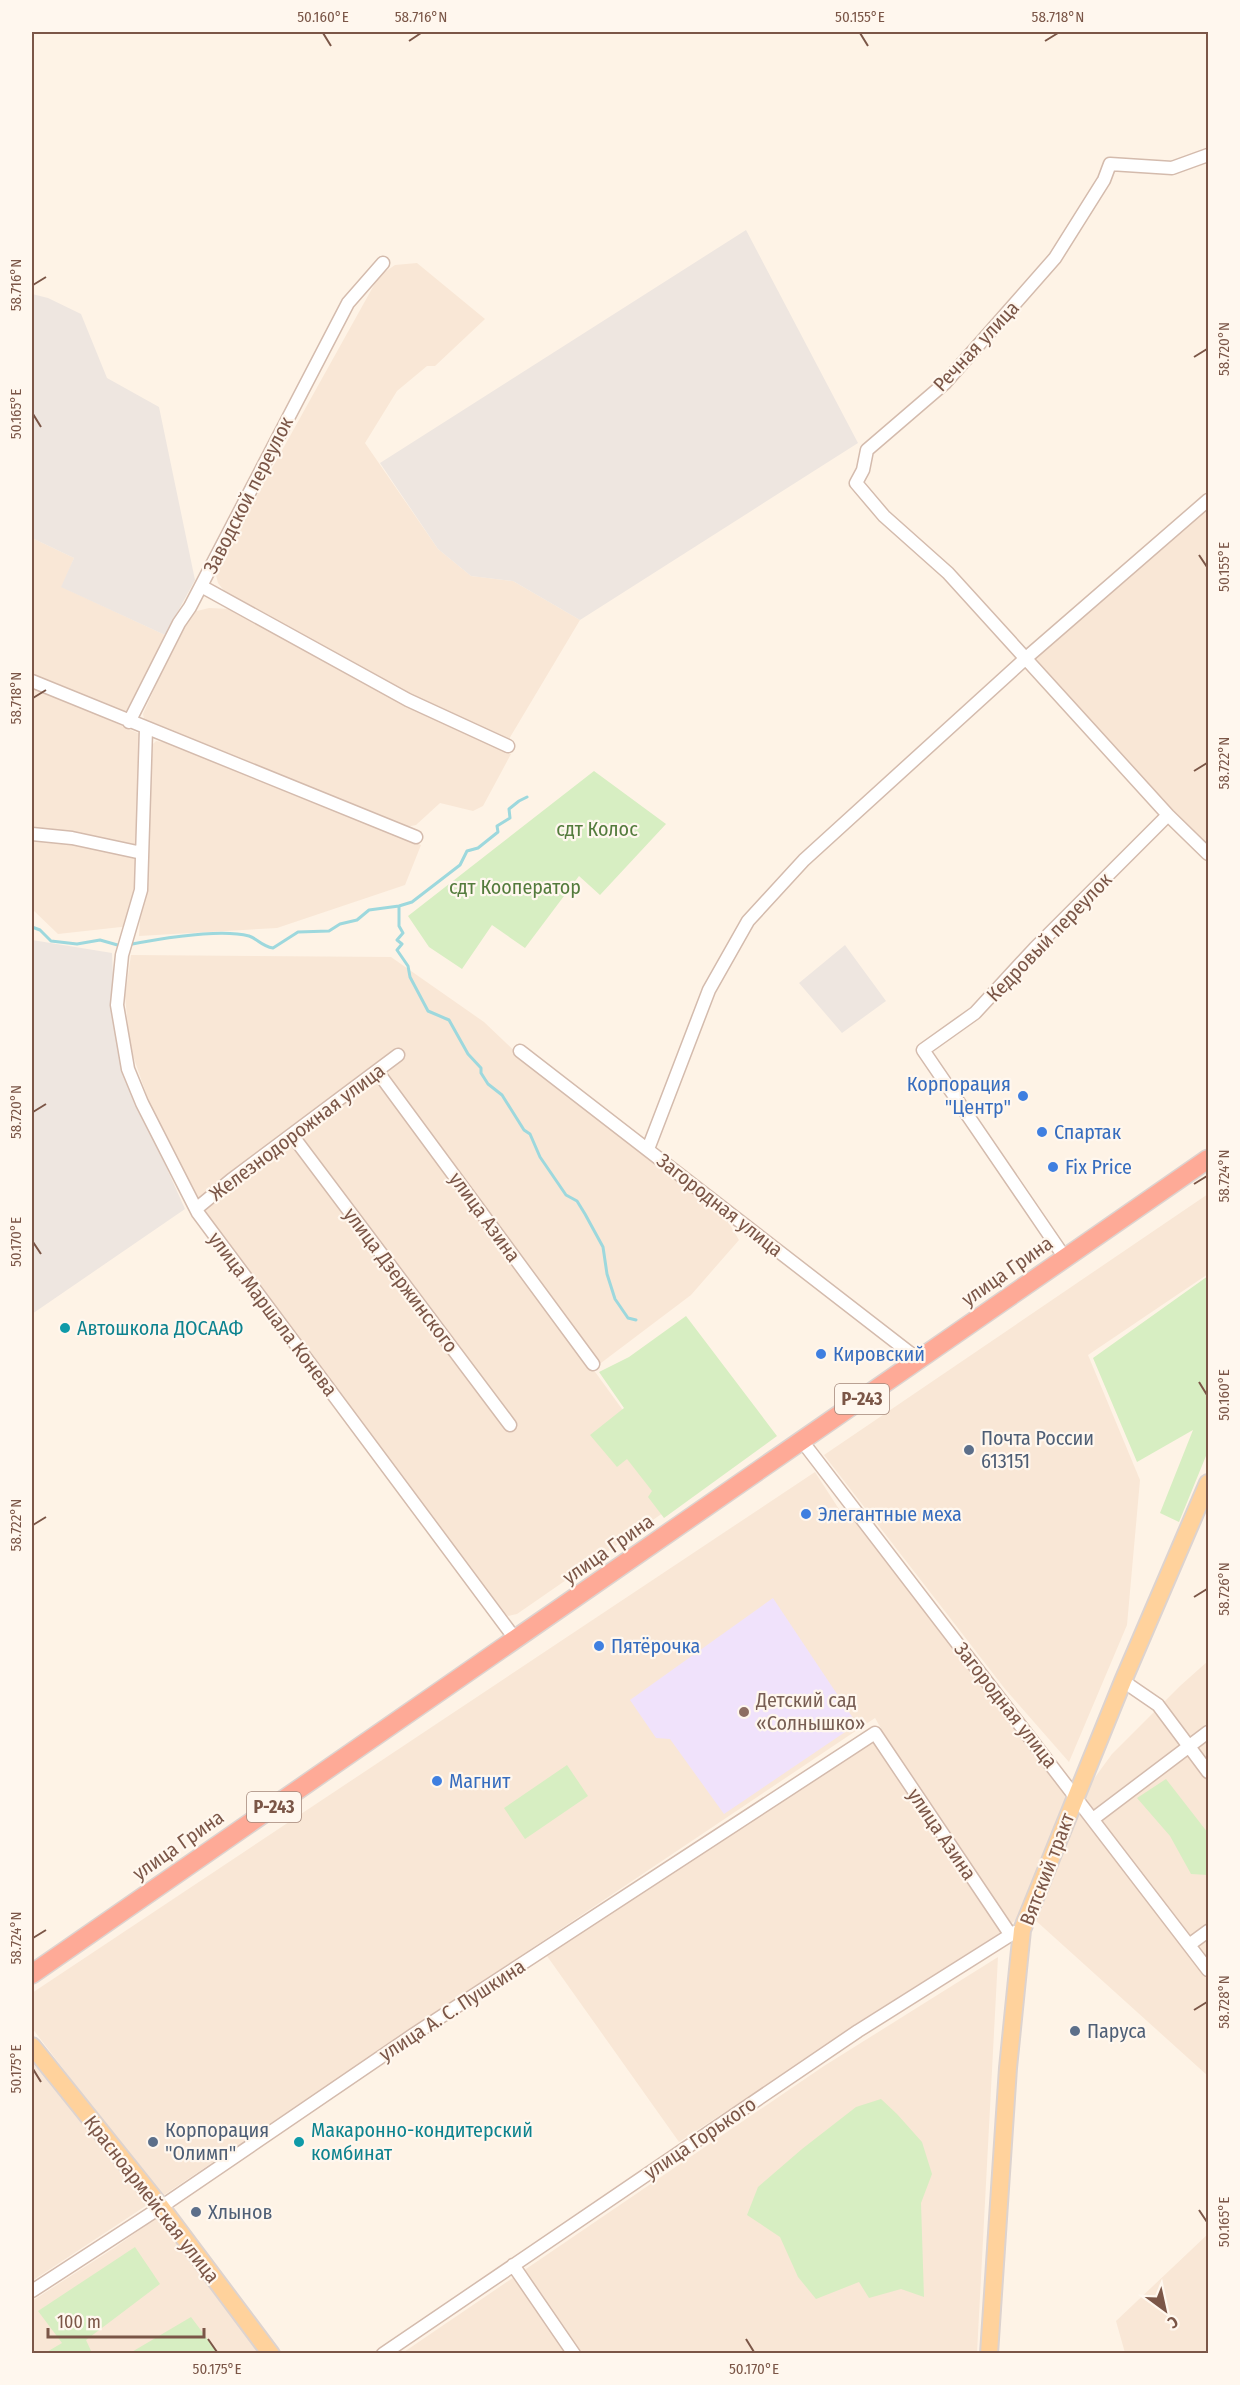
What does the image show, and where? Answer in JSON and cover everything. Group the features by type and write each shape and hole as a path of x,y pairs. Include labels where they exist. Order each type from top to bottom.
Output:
{"highway":[{"name":"улица Грина","path":"32,1974 1209,1159"}],"main road":[{"name":"Вятский тракт","path":"989,2354 1016,1932 1209,1483"},
{"name":"Красноармейская улица","path":"32,2046 161,2207 271,2354"}],"street":[{"name":"Речная улица","path":"1026,658 948,573 884,516 856,483 863,470 867,450 945,383 1055,258 1104,180 1110,164 1172,168 1209,155"},
{"name":"Заводской переулок","path":"382,263 348,303 201,586 408,700 508,746"},
{"path":"648,1149 709,990 748,921 804,860 1026,658 1209,500"},
{"path":"129,722 179,623 201,586"},
{"path":"1026,658 1168,815 1209,854"},
{"path":"32,681 416,837"},
{"name":"улица Маршала Конева","path":"146,729 141,890 125,946 117,1005 128,1069 142,1103 196,1209 254,1291 516,1640"},
{"name":"Кедровый переулок","path":"923,1050 975,1013 1035,948 1168,815"},
{"path":"32,834 72,838 142,853"},
{"name":"улица Грина","path":"923,1050 1065,1258"},
{"name":"Загородная улица","path":"520,1051 919,1360"},
{"name":"Железнодорожная улица","path":"196,1209 231,1180 398,1055"},
{"name":"улица Азина","path":"377,1071 593,1364"},
{"name":"улица Дзержинского","path":"292,1135 510,1425"},
{"name":"Загородная улица","path":"802,1441 1209,1970"},
{"path":"1123,1681 1158,1705 1209,1772"},
{"name":"улица Азина","path":"875,1732 1016,1932"},
{"name":"улица А. С. Пушкина","path":"32,2290 161,2207 413,2035 875,1732"},
{"path":"1093,1819 1209,1732"},
{"path":"1189,1945 1209,1931"},
{"name":"улица Горького","path":"383,2354 858,2031 1016,1932"},
{"path":"513,2265 574,2354"}],"shaded area":[{"path":"746,230 858,443 580,620 513,581 471,576 438,549 380,463"},
{"path":"417,263 485,319 435,366 427,366 397,391 365,443 438,549 471,576 513,581 580,620 509,739 399,689 229,597 218,583 215,571 379,276 395,265"},
{"path":"32,294 48,298 81,314 107,378 159,407 195,580 165,635 61,587 74,558 32,538"},
{"path":"1208,501 1208,845 1136,773 1034,657"},
{"path":"32,538 74,558 62,587 165,635 127,713 32,675"},
{"path":"209,608 230,609 511,754 483,806 473,811 440,803 416,825 401,828 145,723 143,714 177,638 193,612"},
{"path":"32,685 142,735 139,846 32,827"},
{"path":"156,741 168,743 421,845 405,885 277,928 139,936 148,780 153,744"},
{"path":"32,838 136,856 140,869 130,926 58,934 32,909"},
{"path":"32,940 112,953 116,1040 126,1077 185,1209 32,1314"},
{"path":"845,945 886,1001 842,1033 799,983"},
{"path":"131,955 391,957 484,1022 525,1061 724,1215 739,1240 691,1295 593,1369 686,1497 517,1614 508,1616 498,1608 205,1217 158,1128 130,1047 125,996"},
{"path":"1208,1194 1208,1274 1088,1355 1140,1480 1127,1625 1069,1762 1005,1689 824,1455"},
{"path":"815,1472 846,1520 852,1517 1006,1711 1068,1797 1017,1919 993,1938 679,2142 547,1956 882,1730 875,1718 161,2197 32,2028 32,1993"},
{"name":"Детский сад «Солнышко»","path":"773,1598 857,1724 724,1814 670,1739 656,1738 630,1700"},
{"path":"1208,1661 1208,2076 1034,1919 1085,1791 1112,1754"},
{"path":"998,1957 977,2353 401,2354 824,2066"},
{"path":"32,2062 147,2205 32,2281"},
{"path":"159,2216 261,2354 32,2354 32,2301"},
{"path":"1208,2234 1208,2353 1125,2353 1116,2321"}],"green space":[{"path":"594,771 666,824 600,895 579,876 525,948 492,925 462,969 429,947 408,916"},
{"path":"1208,1276 1208,1451 1179,1522 1160,1513 1193,1430 1137,1462 1093,1358"},
{"path":"686,1316 777,1436 664,1518 648,1497 652,1491 627,1459 617,1467 590,1435 624,1408 599,1372 629,1357"},
{"path":"567,1765 588,1796 525,1839 504,1808"},
{"path":"1166,1779 1208,1833 1208,1875 1191,1874 1170,1836 1137,1798"},
{"path":"881,2099 922,2142 932,2174 921,2203 924,2297 901,2289 869,2298 859,2282 816,2299 798,2277 780,2237 747,2215 758,2187 856,2107"},
{"path":"135,2247 160,2284 86,2340 92,2353 45,2353 62,2343 38,2311"},
{"path":"191,2317 218,2353 130,2353"}],"waterway":[{"path":"127,945 188,935 222,933 249,936 273,948 298,932 329,931 340,924 357,920 369,910 412,902 460,865 467,851 478,848 498,832 497,826 510,818 509,809 527,797"},
{"path":"399,907 399,926 403,933 397,940 402,944 397,950 408,966 410,977 428,1011 449,1020 468,1054 481,1068 481,1073 488,1084 502,1095 524,1130 530,1134 540,1157 566,1195 577,1201 603,1247 607,1274 615,1299 628,1318 636,1320"},
{"path":"32,927 40,930 51,941 77,944 100,940 121,946"}],"place":[{"name":"Корпорация \"Центр\"","path":"1023,1096"},
{"name":"Спартак","path":"1042,1132"},
{"name":"Fix Price","path":"1053,1167"},
{"name":"Автошкола ДОСААФ","path":"65,1328"},
{"name":"Кировский","path":"821,1354"},
{"name":"Почта России 613151","path":"969,1450"},
{"name":"Элегантные меха","path":"806,1514"},
{"name":"Пятёрочка","path":"599,1646"},
{"name":"Детский сад «Солнышко»","path":"744,1712"},
{"name":"Магнит","path":"437,1781"},
{"name":"Паруса","path":"1075,2031"},
{"name":"Корпорация \"Олимп\"","path":"153,2142"},
{"name":"Макаронно-кондитерский комбинат","path":"299,2142"},
{"name":"Хлынов","path":"196,2212"}],"park label":[{"name":"сдт Колос","path":"597,829"},
{"name":"сдт Кооператор","path":"515,887"}]}
